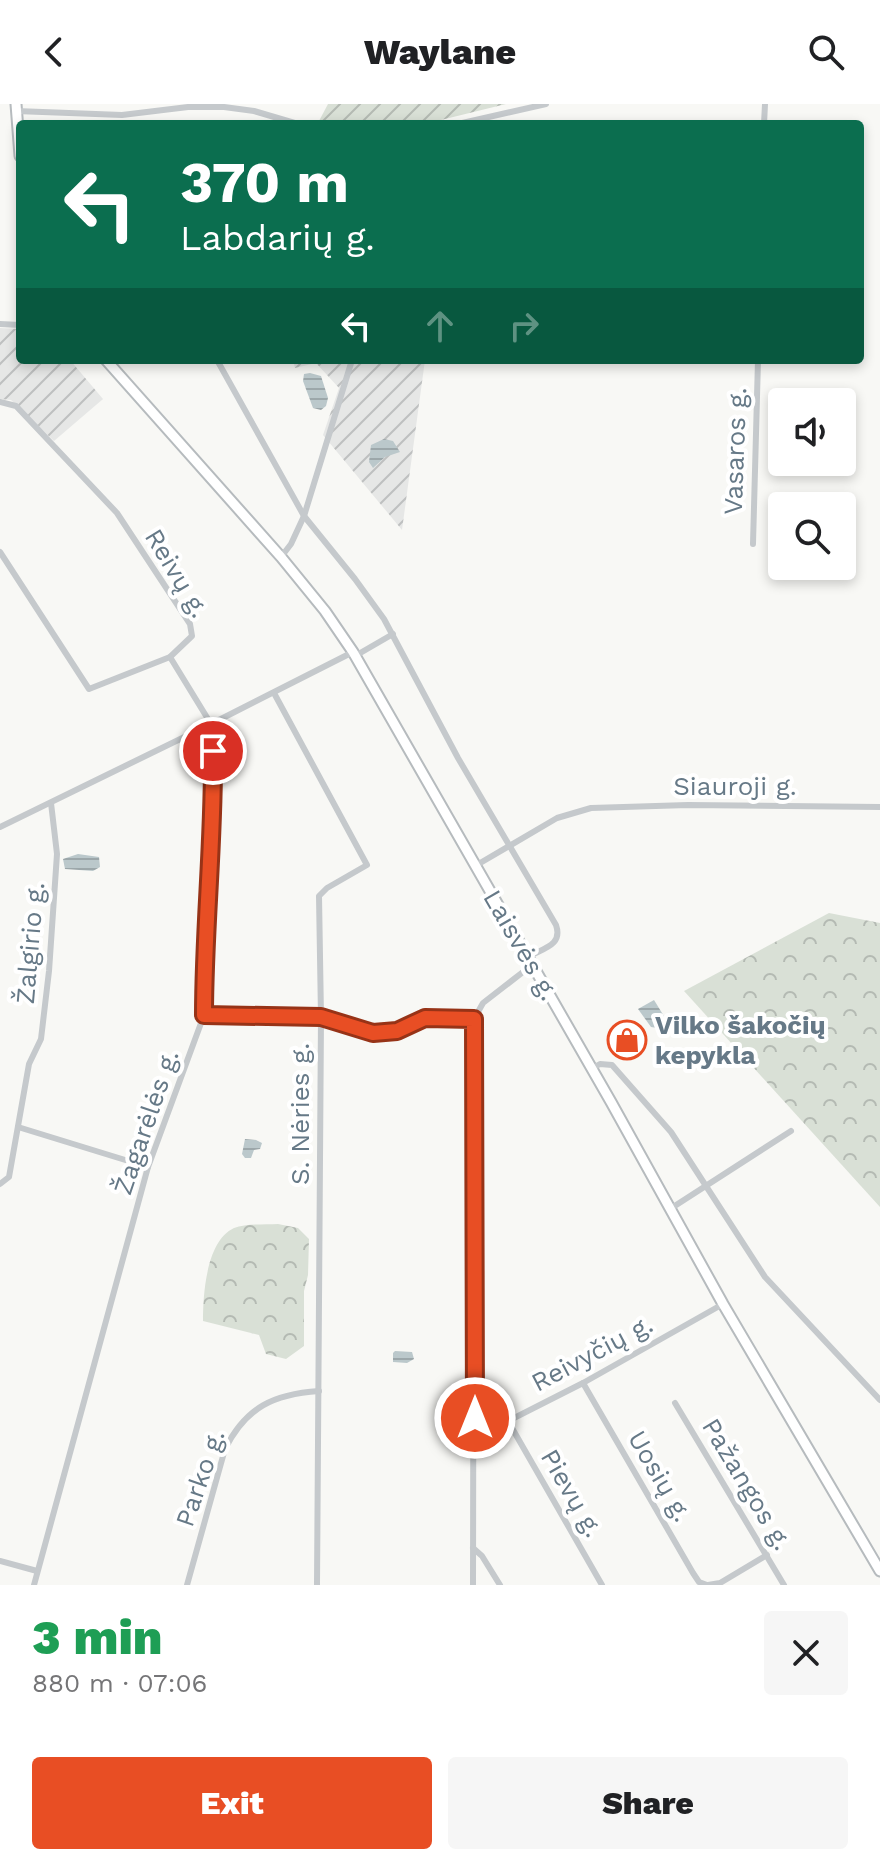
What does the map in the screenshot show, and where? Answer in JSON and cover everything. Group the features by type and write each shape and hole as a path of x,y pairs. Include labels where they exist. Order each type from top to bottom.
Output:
{"main road":[{"name":"Laisvės g.","path":"110,364 281,557 325,611 354,654 669,1210 880,1571"}],"street":[{"path":"476,120 546,104"},
{"path":"16,108 72,117 224,107 284,120"},
{"path":"219,364 304,516 355,579 393,634 458,758 538,891 559,934 556,941 483,1003 474,1019 473,1585"},
{"path":"281,557 304,516 351,364"},
{"name":"Vasaros g.","path":"753,544 758,364"},
{"name":"Reivų g.","path":"0,402 16,406 117,513 192,630 189,640 170,657 89,689 0,552"},
{"path":"0,827 393,634"},
{"path":"170,657 211,724"},
{"name":"S. Nėries g.","path":"274,693 367,865 319,896 317,1585"},
{"name":"Žagarėlės g.","path":"34,1585 148,1167 204,1015 204,941 213,807 211,724"},
{"name":"Žalgirio g.","path":"0,1184 9,1177 29,1064 41,1039 57,854 51,803"},
{"name":"Siauroji g.","path":"475,866 557,818 591,808 688,805 880,807"},
{"path":"204,1015 321,1017 373,1033 397,1031 425,1018 474,1019"},
{"path":"591,1069 605,1063 618,1069 671,1132 765,1277 880,1400"},
{"path":"18,1127 148,1167"},
{"path":"669,1210 791,1131"},
{"name":"Reivyčių g.","path":"508,1421 583,1383 723,1304"},
{"name":"Uosių g.","path":"583,1383 699,1582 708,1585 720,1583 767,1555"},
{"name":"Parko g.","path":"187,1585 225,1449 235,1428 253,1411 275,1399 319,1391"},
{"name":"Pažangos g.","path":"675,1403 784,1585"},
{"path":"475,1418 508,1421"},
{"name":"Pievų g.","path":"508,1421 602,1585"},
{"path":"473,1548 482,1556 500,1585"},
{"path":"0,1561 37,1571"}],"shaded area":[{"path":"0,328 16,329 16,364 73,364 103,399 54,441 11,400 0,399"},
{"path":"317,364 424,364 402,530 323,435 339,388"},
{"path":"304,374 321,376 328,398 321,410 313,408 303,381"},
{"path":"384,439 393,441 400,452 385,457 373,468 369,462 371,445"},
{"path":"78,854 99,857 100,867 93,871 65,869 63,859"},
{"path":"654,1000 667,1021 657,1028 651,1027 638,1009"},
{"path":"245,1139 262,1143 251,1158 245,1158 242,1154"},
{"path":"395,1351 412,1352 414,1359 407,1363 393,1362"}],"green space":[{"path":"328,104 506,104 441,120 320,120"},
{"path":"829,913 880,923 880,1207 684,991"},
{"path":"278,1224 298,1228 309,1239 308,1275 304,1291 304,1346 286,1359 266,1354 259,1335 203,1321 208,1270 217,1244 239,1226"}],"place":[{"name":"Vilko šakočių kepykla","path":"627,1040"}],"route":[{"path":"213,751 204,941 204,1015 321,1017 373,1033 397,1031 425,1018 474,1019 475,1418"}]}
